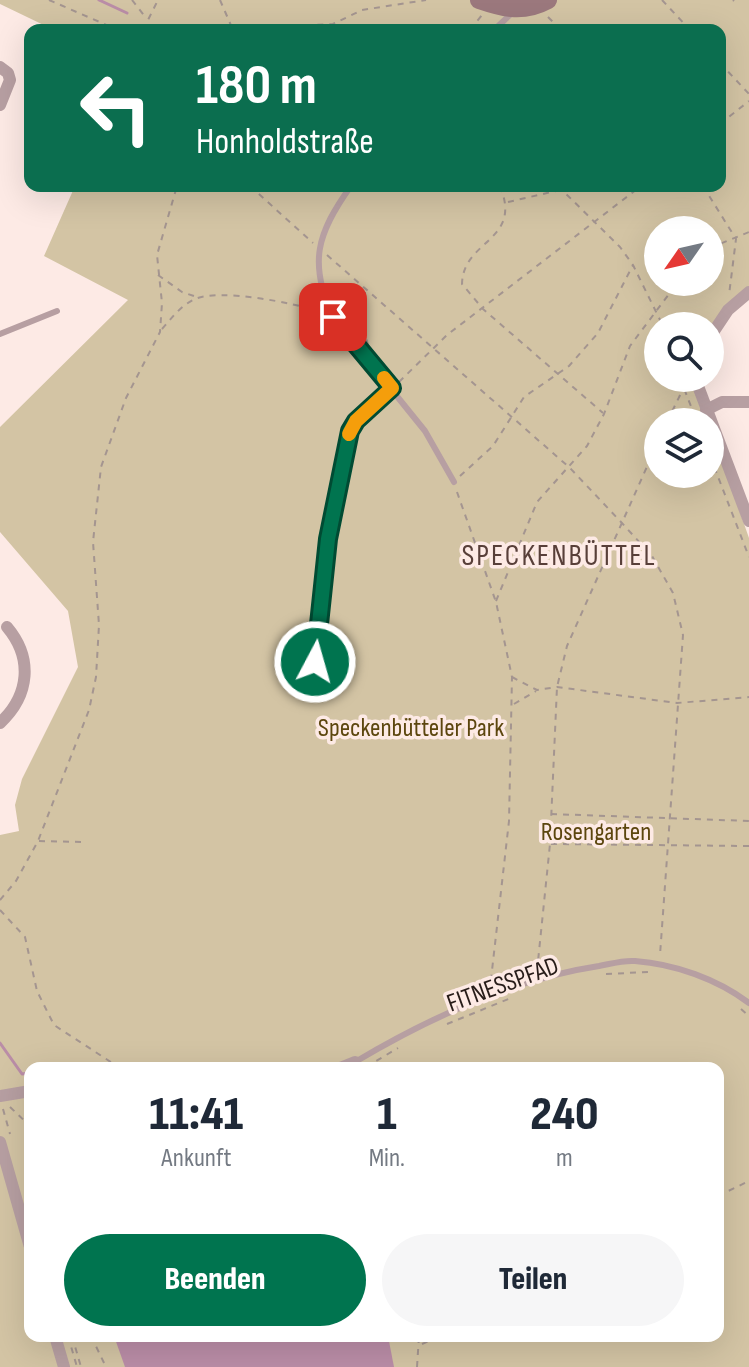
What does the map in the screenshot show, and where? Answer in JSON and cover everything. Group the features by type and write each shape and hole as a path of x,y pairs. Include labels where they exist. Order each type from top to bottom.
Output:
{"street":[{"path":"485,2 515,10 542,4"},
{"path":"0,67 8,73 10,80 0,105"},
{"path":"724,316 749,292"},
{"path":"710,408 722,402 749,402"},
{"path":"724,456 749,521"},
{"path":"0,723 10,714 26,680 23,651 7,627"},
{"path":"4,1100 24,1093"},
{"path":"0,1142 24,1226"},
{"path":"57,1342 64,1367"}],"lane":[{"path":"500,24 515,10"},
{"path":"347,192 337,205 318,247 318,276 333,317 373,362 425,431 454,482"},
{"path":"0,334 57,311"},
{"path":"315,662 328,539 350,431 356,421 392,388"},
{"path":"364,1062 403,1035 536,978 632,960 710,980 749,1003"}],"path":[{"path":"49,0 104,24"},
{"path":"132,0 147,20"},
{"path":"145,24 158,0"},
{"path":"220,0 230,24"},
{"path":"333,24 362,10 426,0"},
{"path":"662,0 684,24"},
{"path":"473,24 485,2"},
{"path":"542,4 557,24"},
{"path":"726,69 749,94"},
{"path":"726,119 749,101"},
{"path":"160,332 162,303 157,255 175,192"},
{"path":"257,192 365,291 570,468 652,556 673,593 683,635 668,816 660,967"},
{"path":"503,192 507,202 507,217 499,231 472,258 462,276 462,284 483,309 604,414"},
{"path":"507,202 544,192"},
{"path":"564,192 597,221 633,265 657,311"},
{"path":"392,388 431,348 633,192"},
{"path":"707,192 736,239 728,310"},
{"path":"724,243 749,232"},
{"path":"489,997 509,821 512,677 496,602 454,482 493,446 509,416 524,397 569,366 598,333 633,265"},
{"path":"157,274 182,292 198,297 262,298 333,317"},
{"path":"365,291 363,327 373,362"},
{"path":"496,602 537,502 587,446 604,414 630,346 668,296"},
{"path":"0,900 16,881 38,841 89,710 96,677 99,625 93,542 101,467 126,398 160,332 181,307 198,297"},
{"path":"536,978 550,844 557,687 567,646 644,472"},
{"path":"722,488 749,557"},
{"path":"512,677 537,690"},
{"path":"513,705 537,690 557,687 677,703 749,697"},
{"path":"550,814 749,821"},
{"path":"38,841 84,842"},
{"path":"550,844 749,846"},
{"path":"0,910 25,937 37,991 54,1025 111,1062"},
{"name":"FITNESSPFAD","path":"598,975 660,967"},
{"name":"FITNESSPFAD","path":"443,1026 511,998"},
{"path":"740,1008 749,1016"},
{"path":"367,1062 403,1046"},
{"path":"4,1100 24,1120"},
{"path":"724,1193 749,1181"},
{"path":"72,1342 79,1367"},
{"path":"94,1342 106,1367"},
{"path":"417,1367 420,1344 425,1342"}],"green space":[{"name":"Speckenbütteler Park","path":"0,0 749,0 749,290 724,318 724,312 644,312 644,392 698,392 703,408 644,408 644,488 724,488 724,467 749,538 749,1367 0,1367 0,835 19,831 15,805 22,779 78,667 68,611 0,532 0,427 128,300 44,256 72,192 726,192 726,24 42,24 0,4"}],"shaded area":[{"path":"116,1342 389,1342 394,1367 125,1367"}],"waterway":[{"path":"99,0 127,13"},
{"path":"0,1043 24,1074"}],"slow traffic":[{"path":"349,434 356,421 392,388 384,378"}],"district":[{"name":"SPECKENBÜTTEL","path":"559,556"}],"route":[{"path":"315,662 328,539 350,431 356,421 392,388 333,317"}],"park label":[{"name":"Rosengarten","path":"596,832"}]}
